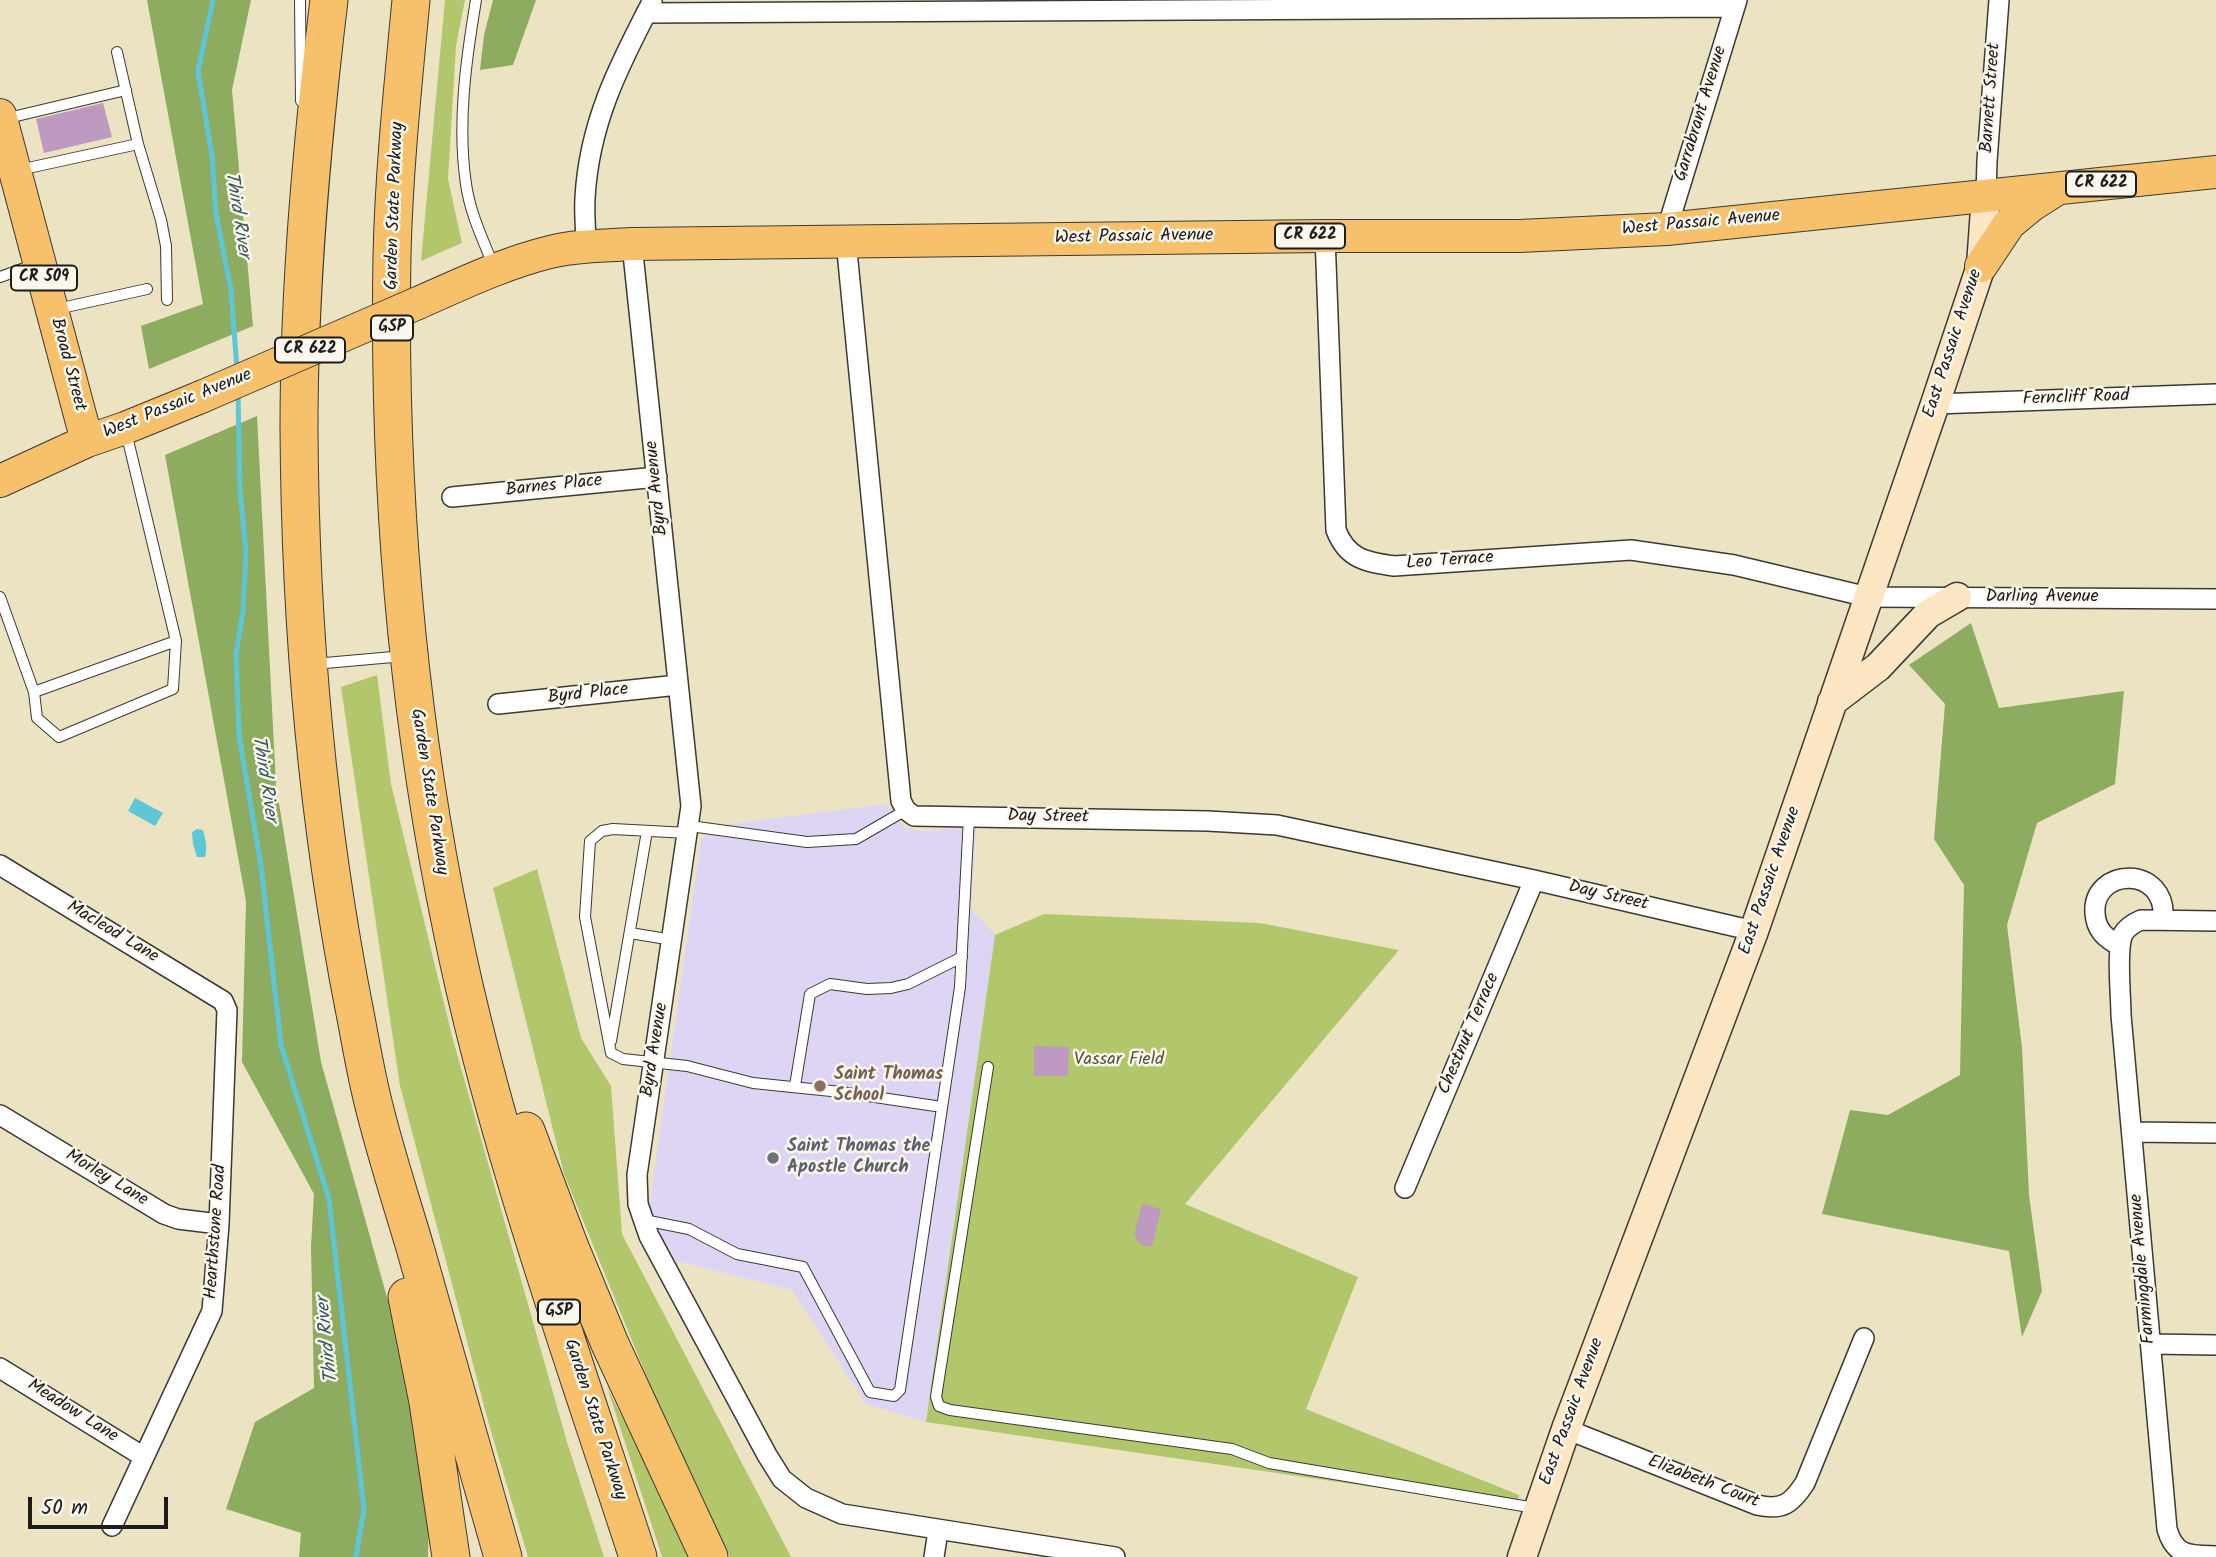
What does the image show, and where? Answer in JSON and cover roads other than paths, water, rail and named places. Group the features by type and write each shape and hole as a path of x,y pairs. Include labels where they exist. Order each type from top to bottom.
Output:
{"highway":[{"path":"329,0 312,162 303,299 300,439 308,664 317,771 330,870 412,1328 428,1402 451,1557"},
{"name":"Garden State Parkway","path":"415,13 400,116 392,253 392,389 398,526 408,656 426,798 452,933 522,1199 638,1557"},
{"path":"452,933 574,1258 610,1345 709,1557"},
{"path":"374,1106 503,1557"}],"main road":[{"name":"Broad Street","path":"1,117 87,441"},
{"name":"West Passaic Avenue","path":"87,441 201,397 495,270 553,251 632,244 1519,236 1667,229 2216,173"},
{"path":"1981,266 2009,224 2059,188"},
{"name":"East Passaic Avenue","path":"1522,1557 1566,1429 1754,931 1935,404 1981,266 1986,195"},
{"path":"0,481 87,441"},
{"path":"1832,702 1878,667 1928,614 1957,597"}],"street":[{"name":"Barnett Street","path":"1986,195 1999,0"},
{"path":"586,247 585,199 590,157 601,110 618,67 650,7 1736,4"},
{"name":"Garrabrant Avenue","path":"1667,229 1736,4"},
{"name":"Leo Terrace","path":"1325,236 1336,530 1341,544 1354,556 1372,563 1394,566 1631,550 1734,565 1868,597"},
{"path":"846,241 901,801 906,810"},
{"name":"Byrd Avenue","path":"632,244 691,806 637,1175 638,1204 649,1236 767,1455 782,1479 806,1498 842,1514 1115,1557"},
{"name":"Ferncliff Road","path":"1935,404 2216,394"},
{"name":"Barnes Place","path":"452,497 657,477"},
{"name":"Darling Avenue","path":"1868,597 2216,599"},
{"name":"Byrd Place","path":"498,705 678,685"},
{"name":"Day Street","path":"906,810 914,816 1208,821 1277,825 1754,931"},
{"name":"Macleod Lane","path":"0,864 223,1000"},
{"path":"2163,920 2162,899 2148,883 2138,878 2116,880 2107,885 2097,900 2096,922 2108,939 2120,946 2124,933 2131,925 2141,920 2216,921"},
{"name":"Chestnut Terrace","path":"1405,1188 1534,880"},
{"name":"Farmingdale Avenue","path":"2120,946 2121,1015 2167,1528 2170,1541 2184,1553 2216,1556"},
{"name":"Hearthstone Road","path":"112,1525 212,1311 219,1224 227,1010 223,1000"},
{"name":"Morley Lane","path":"0,1115 164,1214 178,1219 219,1224"},
{"path":"2132,1132 2216,1133"},
{"name":"Elizabeth Court","path":"1566,1429 1757,1505 1770,1508 1783,1506 1794,1499 1805,1483 1864,1338"},
{"path":"2151,1344 2216,1345"},
{"name":"Meadow Lane","path":"0,1368 144,1457"},
{"path":"934,1557 938,1531"}],"lane":[{"path":"300,0 301,110"},
{"path":"476,0 464,93 466,185 476,225 495,270"},
{"path":"117,52 138,144 161,220 166,247 167,300"},
{"path":"1,117 126,90"},
{"path":"15,171 138,144"},
{"path":"301,151 303,299"},
{"path":"0,276 40,263"},
{"path":"53,310 147,289"},
{"path":"0,597 34,692 37,718 59,737 173,689 176,641 125,428"},
{"path":"34,692 176,641"},
{"path":"308,664 408,656"},
{"path":"906,810 856,839 807,842 689,830 602,831 590,841 585,917 611,1053 615,1056 687,1066 753,1083 795,1086 942,1107"},
{"path":"644,1220 689,1229 737,1254 803,1267 870,1392 894,1396 900,1390 962,957 969,817"},
{"path":"610,1046 648,831"},
{"path":"629,933 673,940"},
{"path":"795,1086 810,993 830,984 867,989 908,984 962,957"},
{"path":"988,1067 936,1397 940,1406 950,1410 1232,1449 1269,1463 1539,1508"}],"water":[{"path":"135,798 163,813 155,826 128,811"},
{"path":"203,830 205,857 197,857 193,844 192,832"}],"waterway":[{"name":"Third River","path":"213,0 198,71 212,156 216,214 231,290 237,370"},
{"name":"Third River","path":"238,394 240,489 246,551 243,612 236,654 239,735 261,866 281,1045 329,1199 364,1509 356,1557"}],"place":[{"name":"Saint Thomas School","path":"820,1086"},
{"name":"Saint Thomas the Apostle Church","path":"773,1158"}],"park label":[{"name":"Vassar Field","path":"1119,1061"}]}
